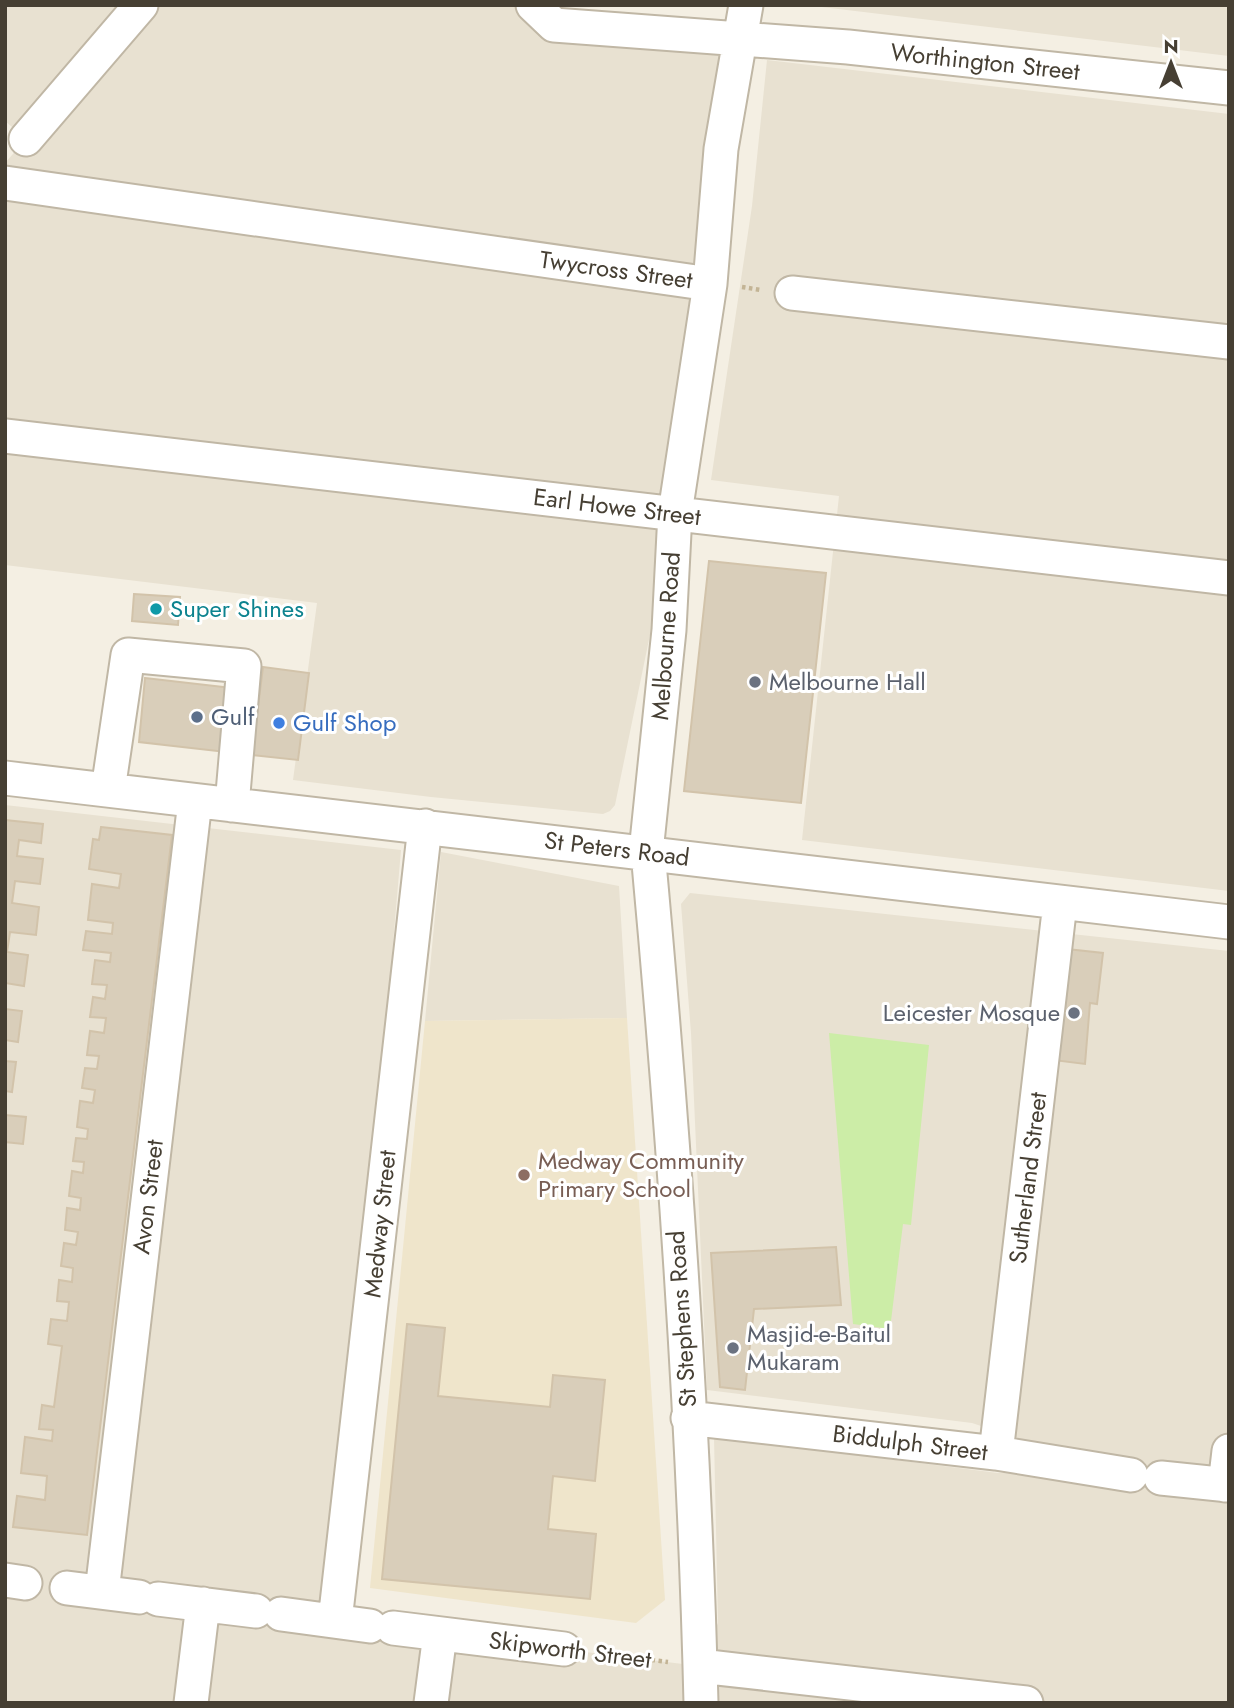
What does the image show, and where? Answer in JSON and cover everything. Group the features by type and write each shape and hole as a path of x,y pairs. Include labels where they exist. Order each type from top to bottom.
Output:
{"street":[{"path":"26,139 141,5"},
{"name":"Worthington Street","path":"533,5 554,24 742,38 1229,88"},
{"name":"Melbourne Road","path":"647,852 669,630 675,513 710,284 721,149 746,5"},
{"name":"Twycross Street","path":"5,183 710,284"},
{"path":"792,293 1229,342"},
{"name":"Earl Howe Street","path":"5,436 1229,578"},
{"path":"108,790 128,655 244,666 232,805"},
{"name":"St Peters Road","path":"5,778 1229,922"},
{"name":"Avon Street","path":"102,1592 195,802"},
{"name":"Medway Street","path":"335,1621 425,826"},
{"name":"St Stephens Road","path":"647,852 663,1018 688,1418 701,1703"},
{"name":"Sutherland Street","path":"996,1453 1060,903"},
{"name":"Biddulph Street","path":"688,1418 996,1453 1146,1476 1227,1485"},
{"path":"1227,1485 1229,1451"},
{"name":"Skipworth Street","path":"66,1588 564,1649"},
{"path":"191,1703 203,1604"},
{"path":"431,1703 440,1634"},
{"path":"700,1666 1026,1703"}],"path":[{"name":"Twycross Street","path":"710,284 792,293"},
{"name":"Skipworth Street","path":"564,1649 700,1666"}],"shaded area":[{"path":"5,5 533,5 742,38 675,513 615,805 610,811 603,814 293,780 317,603 5,565 5,163 26,139 5,121"},
{"path":"805,5 1229,5 1229,56"},
{"path":"767,60 1229,114 1229,891 802,840 839,496 711,480 752,206"},
{"path":"5,805 401,850 335,1621 699,1666 718,1623 714,1437 998,1473 1127,1474 972,1423 707,1390 691,1033 681,904 690,893 1229,951 1229,1703 5,1703"},
{"path":"441,852 619,886 627,1018 425,1021"},
{"name":"Medway Community Primary School","path":"627,1018 665,1600 636,1623 370,1588 425,1021"}],"green space":[{"path":"829,1033 929,1045 911,1225 903,1224 890,1329 853,1324"}],"building":[{"name":"Melbourne Hall","path":"709,561 826,573 801,803 684,791"},
{"name":"Super Shines","path":"134,594 180,597 178,625 132,621"},
{"name":"Gulf Shop","path":"263,667 309,673 298,760 252,755"},
{"path":"145,678 259,691 252,755 139,742"},
{"path":"5,820 43,824 41,843 19,840 17,856 43,859 40,884 15,881 12,903 39,907 36,935 10,932 7,952 28,955 24,986 5,983"},
{"path":"101,827 172,835 87,1535 13,1527 17,1496 45,1500 47,1476 21,1473 25,1437 52,1441 53,1430 39,1429 42,1405 54,1407 62,1346 48,1344 51,1319 67,1321 69,1302 57,1301 59,1280 72,1282 73,1268 61,1266 64,1243 76,1245 78,1232 65,1230 67,1208 80,1210 81,1198 69,1196 72,1171 83,1173 84,1162 73,1161 76,1138 87,1139 88,1129 77,1127 80,1101 93,1103 95,1090 82,1088 85,1068 97,1069 99,1056 87,1055 90,1031 104,1033 106,1018 90,1017 93,997 105,999 107,985 92,984 95,960 110,962 111,953 83,950 86,931 112,934 113,923 88,920 92,884 119,888 121,874 89,869 93,839 99,840"},
{"name":"Leicester Mosque","path":"1067,949 1103,953 1097,1004 1090,1003 1085,1064 1053,1060"},
{"path":"5,1009 22,1011 18,1042 5,1040"},
{"path":"5,1061 16,1062 12,1092 5,1091"},
{"path":"5,1115 26,1117 23,1144 5,1142"},
{"name":"Masjid-e-Baitul Mukaram","path":"836,1247 841,1305 754,1309 745,1390 720,1387 711,1253"},
{"path":"407,1324 445,1328 438,1396 550,1407 553,1375 605,1380 595,1481 553,1476 548,1529 596,1534 590,1599 382,1579"}],"place":[{"name":"Super Shines","path":"156,609"},
{"name":"Melbourne Hall","path":"755,682"},
{"name":"Gulf","path":"197,717"},
{"name":"Gulf Shop","path":"279,723"},
{"name":"Leicester Mosque","path":"1074,1013"},
{"name":"Medway Community Primary School","path":"524,1175"},
{"name":"Masjid-e-Baitul Mukaram","path":"733,1348"}]}
